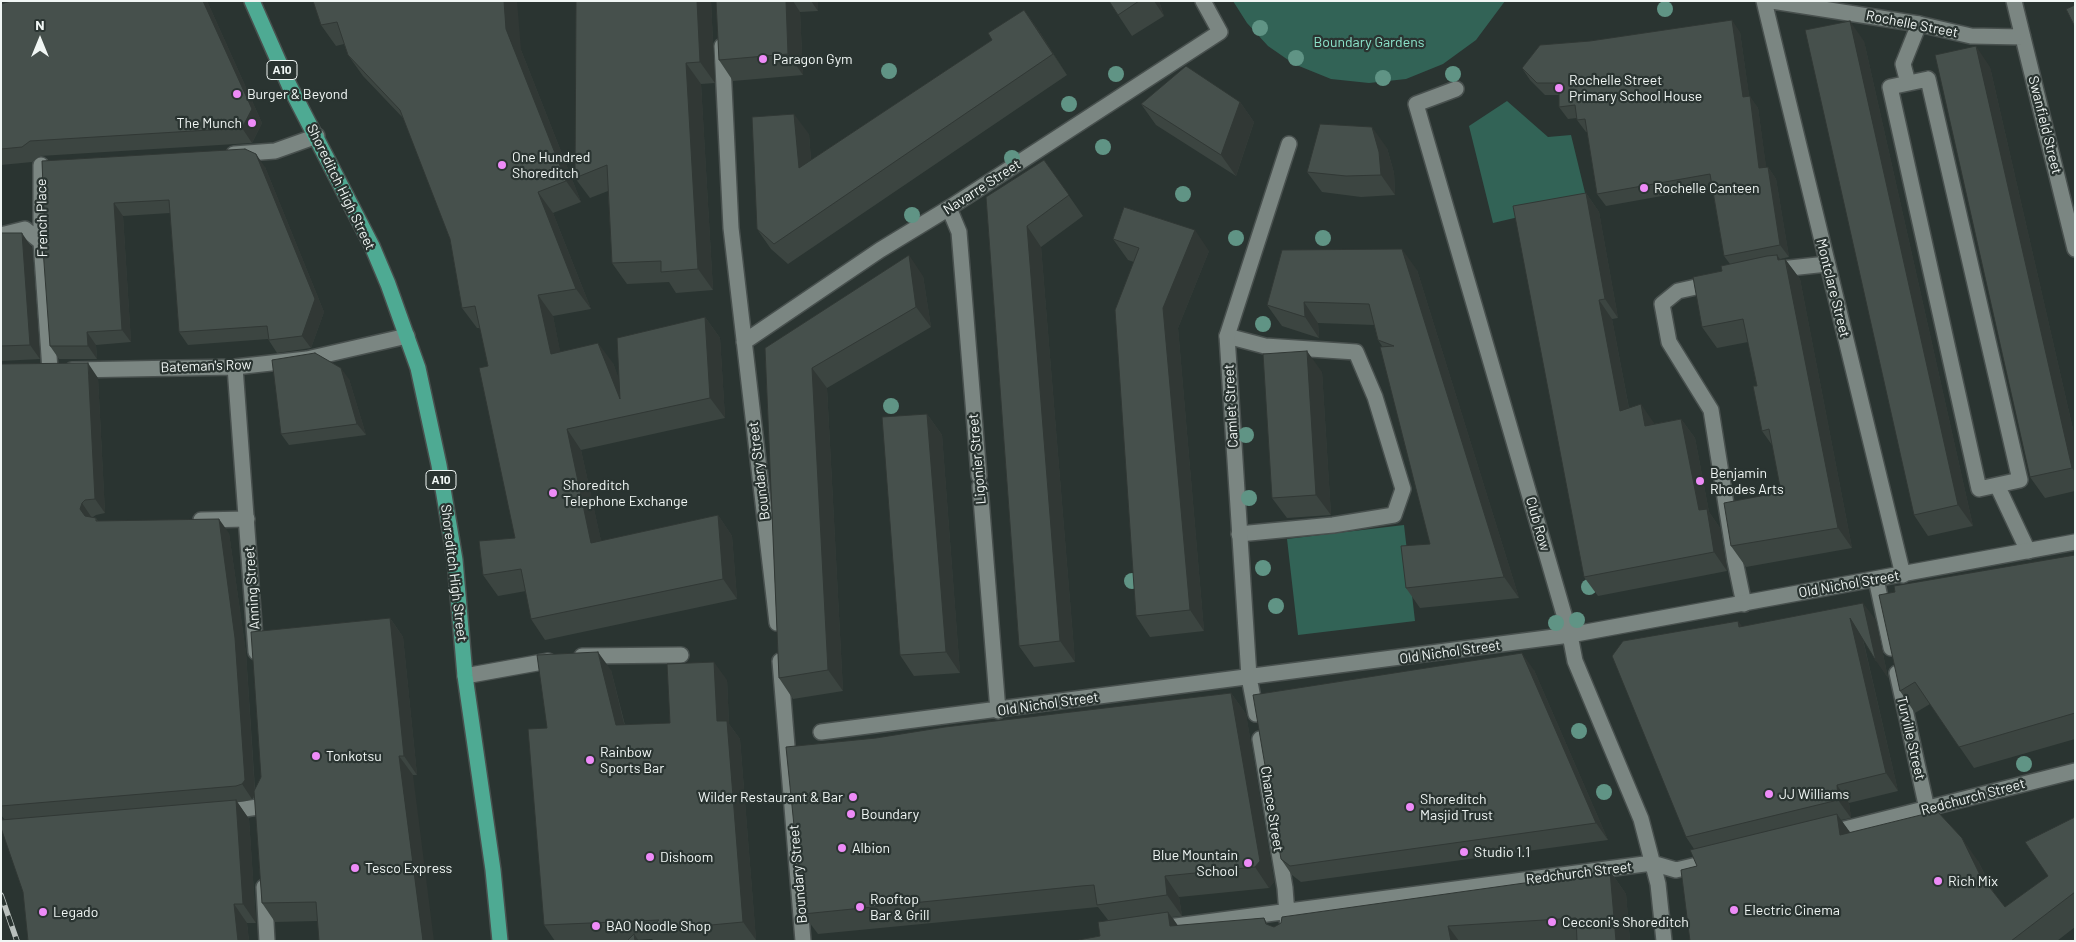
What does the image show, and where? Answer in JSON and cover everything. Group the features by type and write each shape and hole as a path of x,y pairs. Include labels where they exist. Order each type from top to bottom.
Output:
{"highway":[{"name":"Shoreditch High Street","path":"252,1 289,85 317,136 372,246 408,336 418,368 444,493 455,560 465,676 493,870 500,941"}],"street":[{"name":"Navarre Street","path":"744,342 872,255 949,208 1220,32 1203,1"},
{"name":"Montclare Street","path":"1764,1 1903,575"},
{"name":"Rochelle Street","path":"1772,1 1919,24 1971,36 2024,37"},
{"name":"Swanfield Street","path":"2014,1 2075,249"},
{"path":"1908,83 1903,64 1919,24"},
{"name":"Boundary Street","path":"722,31 731,228 778,641 804,941"},
{"path":"1928,78 2020,480 1997,485 1979,489 1890,87 1928,78"},
{"name":"Club Row","path":"1456,89 1416,104 1570,635 1575,661 1641,819 1658,884 1664,941"},
{"path":"217,154 276,151 317,136"},
{"name":"Camlet Street","path":"1250,677 1227,336 1289,144"},
{"name":"French Place","path":"46,165 41,242 50,370"},
{"name":"Ligonier Street","path":"949,208 959,232 998,711"},
{"path":"1,235 25,229 41,242"},
{"path":"1753,274 1780,267 1827,264"},
{"path":"1725,280 1678,291 1662,304 1669,342 1711,410 1735,561 1744,604"},
{"name":"Bateman's Row","path":"30,370 235,367 307,359 408,336"},
{"path":"1227,336 1265,346 1356,352 1375,397 1403,489 1394,515 1332,525 1239,534"},
{"name":"Anning Street","path":"235,367 257,668"},
{"path":"1997,485 2028,551"},
{"path":"188,520 247,519"},
{"name":"Old Nichol Street","path":"821,732 998,711 1570,635 2075,542"},
{"name":"Turville Street","path":"1876,579 1927,809"},
{"path":"576,656 681,654"},
{"path":"465,676 548,661"},
{"name":"Chance Street","path":"1250,677 1287,910 1289,941"},
{"name":"Redchurch Street","path":"1813,837 2075,771"},
{"path":"208,813 259,813 265,797 265,777"},
{"name":"Redchurch Street","path":"1150,930 1287,910 1652,863 1676,870 1727,858"},
{"path":"263,875 267,941"}],"green space":[{"name":"Boundary Gardens","path":"1233,1 1505,1 1476,40 1443,64 1406,79 1369,83 1331,79 1294,64 1268,46 1247,23"},
{"path":"1507,101 1548,137 1571,135 1587,201 1493,223 1469,126"},
{"path":"1404,525 1415,621 1298,635 1287,539"}],"building":[{"path":"11,1 203,1 252,109 242,128 30,141 22,147 1,149 1,4"},
{"path":"313,1 504,1 506,29 566,181 538,192 576,289 538,295 551,354 598,343 620,399 617,338 705,317 710,398 567,429 591,543 718,515 723,579 531,619 521,569 483,575 479,541 515,538 479,368 488,366 475,306 462,308 450,239 400,110 348,55 337,22 321,25"},
{"path":"576,1 697,1 700,62 686,63 698,269 661,272 661,261 612,263 607,165 575,178"},
{"path":"716,1 786,1 788,54 719,60"},
{"path":"1109,1 1139,1 1118,15"},
{"path":"2075,5 2075,27 2066,9"},
{"path":"1024,10 1053,54 774,244 757,229 752,117 794,114 799,168 992,40 988,33"},
{"path":"1732,20 1743,97 1750,96 1759,168 1768,167 1780,245 1724,256 1710,174 1597,194 1585,119 1577,120 1575,105 1559,107 1559,83 1537,83 1522,68 1540,45 1590,41"},
{"path":"1850,21 1958,505 1914,515 1805,30"},
{"path":"1976,46 2072,468 2030,477 1935,55"},
{"path":"1186,66 1240,102 1221,155 1141,104"},
{"path":"1320,124 1372,127 1379,152 1381,175 1346,176 1307,172"},
{"path":"245,149 256,154 315,299 302,336 269,340 267,326 179,332 169,200 114,203 122,330 87,332 88,346 50,346 42,235 45,235 42,161"},
{"path":"1044,160 1069,195 1027,226 1060,641 1019,646 986,197"},
{"path":"1586,193 1605,299 1599,300 1620,411 1641,404 1645,426 1681,419 1699,510 1707,509 1714,552 1584,577 1513,206"},
{"path":"1124,207 1195,230 1163,308 1190,610 1136,616 1115,310 1139,248 1113,239"},
{"path":"1,233 22,233 30,345 1,346"},
{"path":"1402,249 1504,577 1406,588 1401,546 1430,544 1380,347 1394,346 1378,340 1369,304 1304,302 1305,317 1267,305 1282,250"},
{"path":"909,255 916,307 812,368 828,670 779,678 765,348"},
{"path":"1777,255 1778,260 1785,259 1838,528 1731,546 1724,503 1781,492 1769,429 1762,431 1753,386 1757,386 1743,319 1702,327 1693,277 1722,271 1721,266"},
{"path":"1307,351 1316,495 1272,498 1263,354"},
{"path":"315,353 341,368 357,424 281,434 272,360"},
{"path":"88,363 95,499 85,500 82,503 80,509 85,516 96,518 96,521 219,519 235,638 245,780 242,784 236,786 1,806 1,364"},
{"path":"927,414 946,652 900,655 882,417"},
{"path":"2075,555 2075,713 1959,747 1915,682 1900,691 1879,595 1895,592 1894,586"},
{"path":"1863,603 1876,661 1850,618 1886,773 1837,785 1838,800 1686,837 1612,656 1623,641 1738,621 1739,627"},
{"path":"390,618 404,756 399,756 423,941 319,941 316,902 262,903 254,791 261,777 251,632"},
{"path":"598,652 616,725 670,723 667,664 714,662 717,721 727,721 743,922 647,931 659,920 544,925 528,729 547,728 537,655"},
{"path":"1522,653 1596,823 1290,866 1281,859 1253,695"},
{"path":"1231,693 1260,861 1255,867 1165,876 1167,895 1097,905 1094,885 803,914 786,747 876,738 945,727"},
{"path":"236,800 243,904 234,904 238,941 28,941 23,892 1,828 1,820"},
{"path":"1937,811 1962,838 1980,875 2005,907 2048,876 2025,842 2075,817 2075,892 2011,941 1690,941 1681,870 1697,866 1690,850 1837,814 1840,835"},
{"path":"1610,871 1616,941 1577,941 1576,918 1448,926 1451,941 1073,941 1100,936 1098,922 1168,912 1170,926 1264,918 1266,924 1274,927 1281,923 1282,917"},
{"path":"634,934 635,941 627,941"}],"railway":[{"path":"1,895 17,941"}],"place":[{"name":"Paragon Gym","path":"763,59"},
{"name":"Rochelle Street Primary School House","path":"1559,88"},
{"name":"Burger & Beyond","path":"237,94"},
{"name":"The Munch","path":"252,123"},
{"name":"One Hundred Shoreditch","path":"502,165"},
{"name":"Rochelle Canteen","path":"1644,188"},
{"name":"Benjamin Rhodes Arts","path":"1700,481"},
{"name":"Shoreditch Telephone Exchange","path":"553,493"},
{"name":"Tonkotsu","path":"316,756"},
{"name":"Rainbow Sports Bar","path":"590,760"},
{"name":"JJ Williams","path":"1769,794"},
{"name":"Wilder Restaurant & Bar","path":"853,797"},
{"name":"Shoreditch Masjid Trust","path":"1410,807"},
{"name":"Boundary","path":"851,814"},
{"name":"Albion","path":"842,848"},
{"name":"Studio 1.1","path":"1464,852"},
{"name":"Dishoom","path":"650,857"},
{"name":"Blue Mountain School","path":"1248,863"},
{"name":"Tesco Express","path":"355,868"},
{"name":"Rich Mix","path":"1938,881"},
{"name":"Rooftop Bar & Grill","path":"860,907"},
{"name":"Electric Cinema","path":"1734,910"},
{"name":"Legado","path":"43,912"},
{"name":"Cecconi's Shoreditch","path":"1552,922"},
{"name":"BAO Noodle Shop","path":"596,926"}]}
